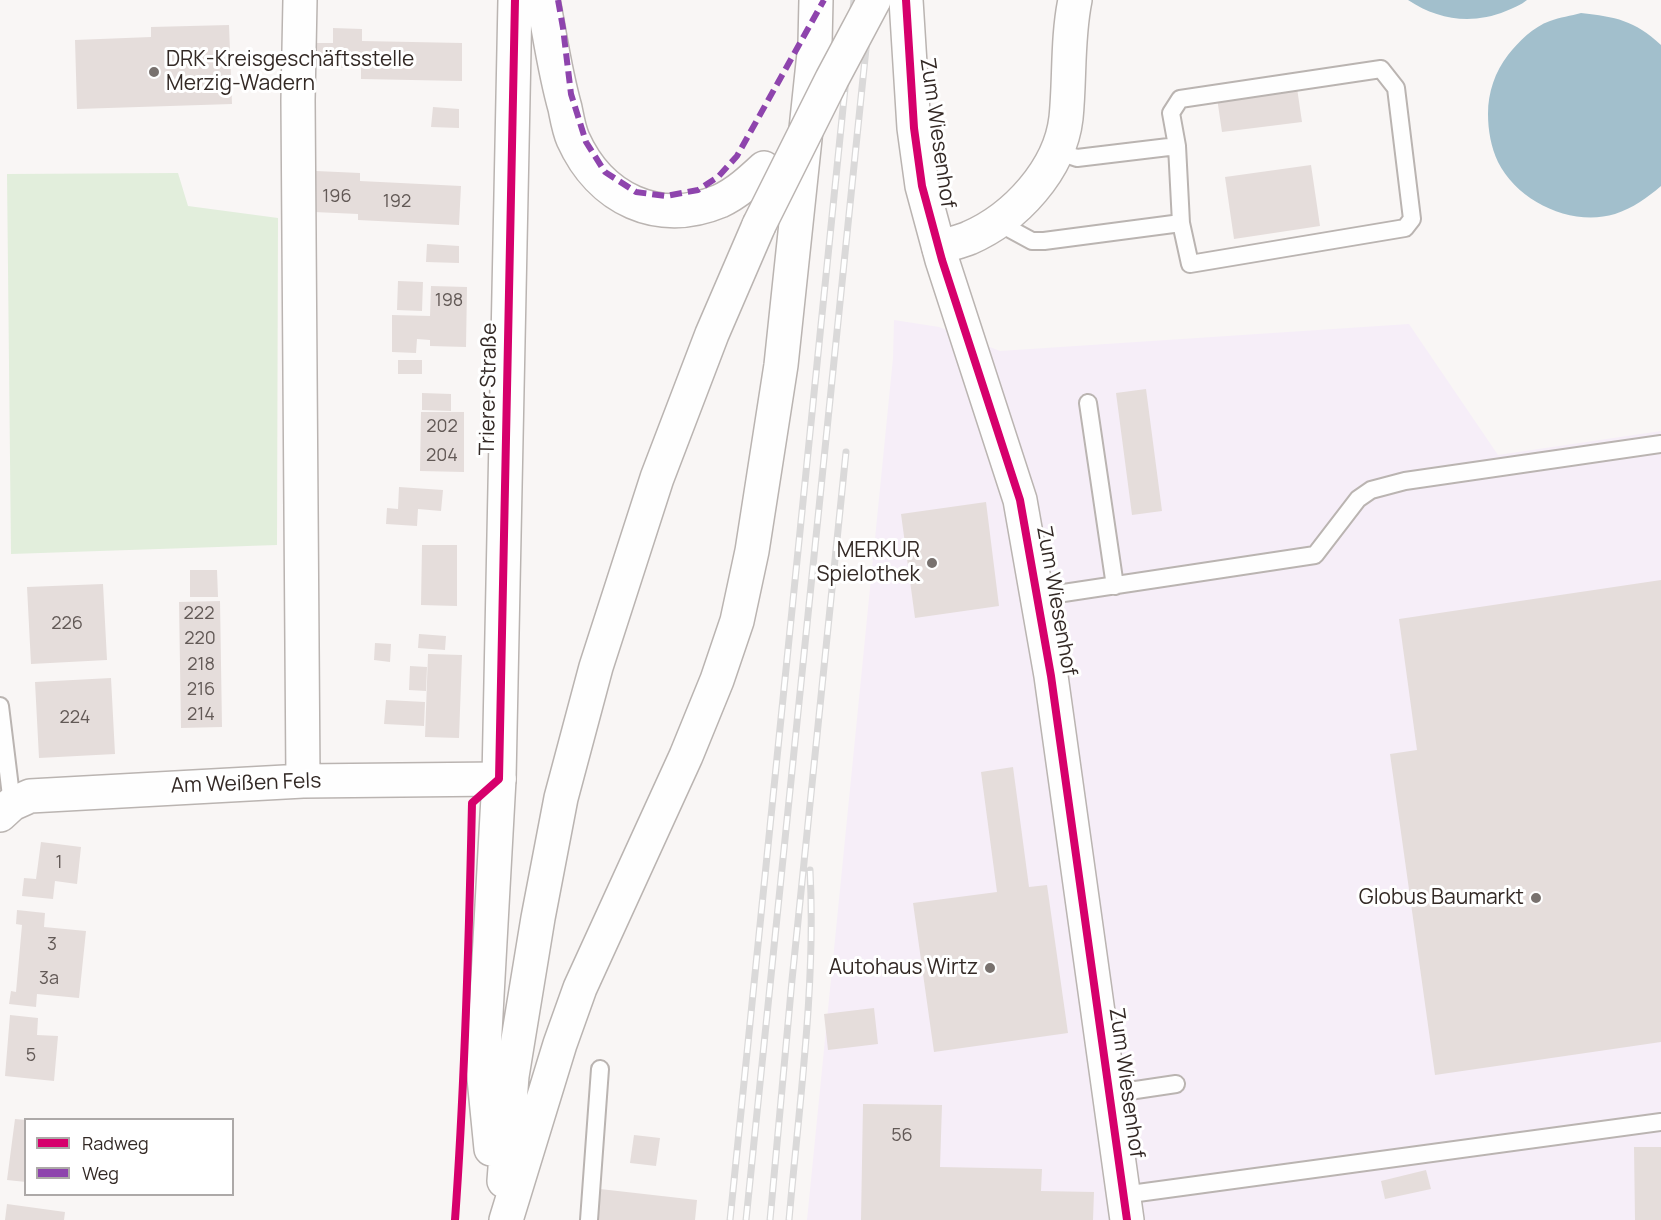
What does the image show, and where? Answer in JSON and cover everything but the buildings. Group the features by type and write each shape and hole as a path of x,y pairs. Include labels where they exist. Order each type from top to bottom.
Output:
{"main road":[{"path":"300,0 298,100 303,781"},
{"name":"Trierer Straße","path":"502,1220 483,1068 499,779 515,0"},
{"path":"543,0 560,92 572,138 587,165 610,190 639,206 662,210 693,210 741,189 785,144 832,79"},
{"path":"502,1220 579,988 686,756 717,680 737,621 752,551 781,365 815,44 816,0"},
{"path":"502,1220 512,1076 538,918 561,798 596,667 657,478 712,334 759,225 874,0"},
{"name":"Zum Wiesenhof","path":"906,0 914,128 922,186 996,459 1020,500 1052,676 1125,1207"},
{"path":"939,248 970,237 997,222 1020,204 1035,186 1056,151 1066,120 1068,61 1075,0"},
{"name":"Am Weißen Fels","path":"6,809 30,796 303,781 499,779"}],"lane":[{"path":"1381,69 1396,88 1412,219 1405,228 1190,264 1181,223 1177,146 1172,113 1180,99 1381,69"},
{"path":"1056,151 1077,158 1177,146"},
{"path":"997,222 1032,241 1044,242 1181,223"},
{"path":"1088,403 1115,586"},
{"path":"1037,597 1315,555 1359,499 1371,490 1405,481 1661,444"},
{"path":"0,706 6,809"},
{"path":"589,1220 600,1069"},
{"path":"1109,1094 1176,1084"},
{"path":"1125,1207 1661,1122"}],"shaded area":[{"path":"894,320 939,327 1000,351 1409,324 1498,455 1661,431 1661,1220 807,1220 893,358"}],"green space":[{"path":"178,173 188,206 278,218 277,545 11,554 7,174"}],"water":[{"path":"1408,0 1527,0 1514,8 1493,15 1468,19 1443,16"},
{"path":"1581,13 1624,21 1642,30 1661,45 1661,186 1628,209 1598,217 1564,214 1548,208 1519,189 1498,162 1489,126 1488,106 1493,83 1499,68 1512,50 1538,27 1558,18"}],"railway":[{"path":"730,1220 854,0"},
{"path":"746,1220 871,0"},
{"path":"770,1220 846,452"},
{"path":"789,1220 809,1001 810,870"}],"marked path":[{"path":"558,0 571,94 586,142 605,172 636,192 666,196 698,190 718,177 737,156 824,0"}],"cycle path":[{"path":"455,1220 466,1012 472,803 499,779 515,0"},
{"path":"906,0 914,128 922,186 942,260 1020,500 1051,676 1127,1220"}],"place":[{"name":"DRK-Kreisgeschäftsstelle Merzig-Wadern","path":"154,72"},
{"name":"MERKUR Spielothek","path":"932,563"},
{"name":"Globus Baumarkt","path":"1536,898"},
{"name":"Autohaus Wirtz","path":"990,968"}]}
